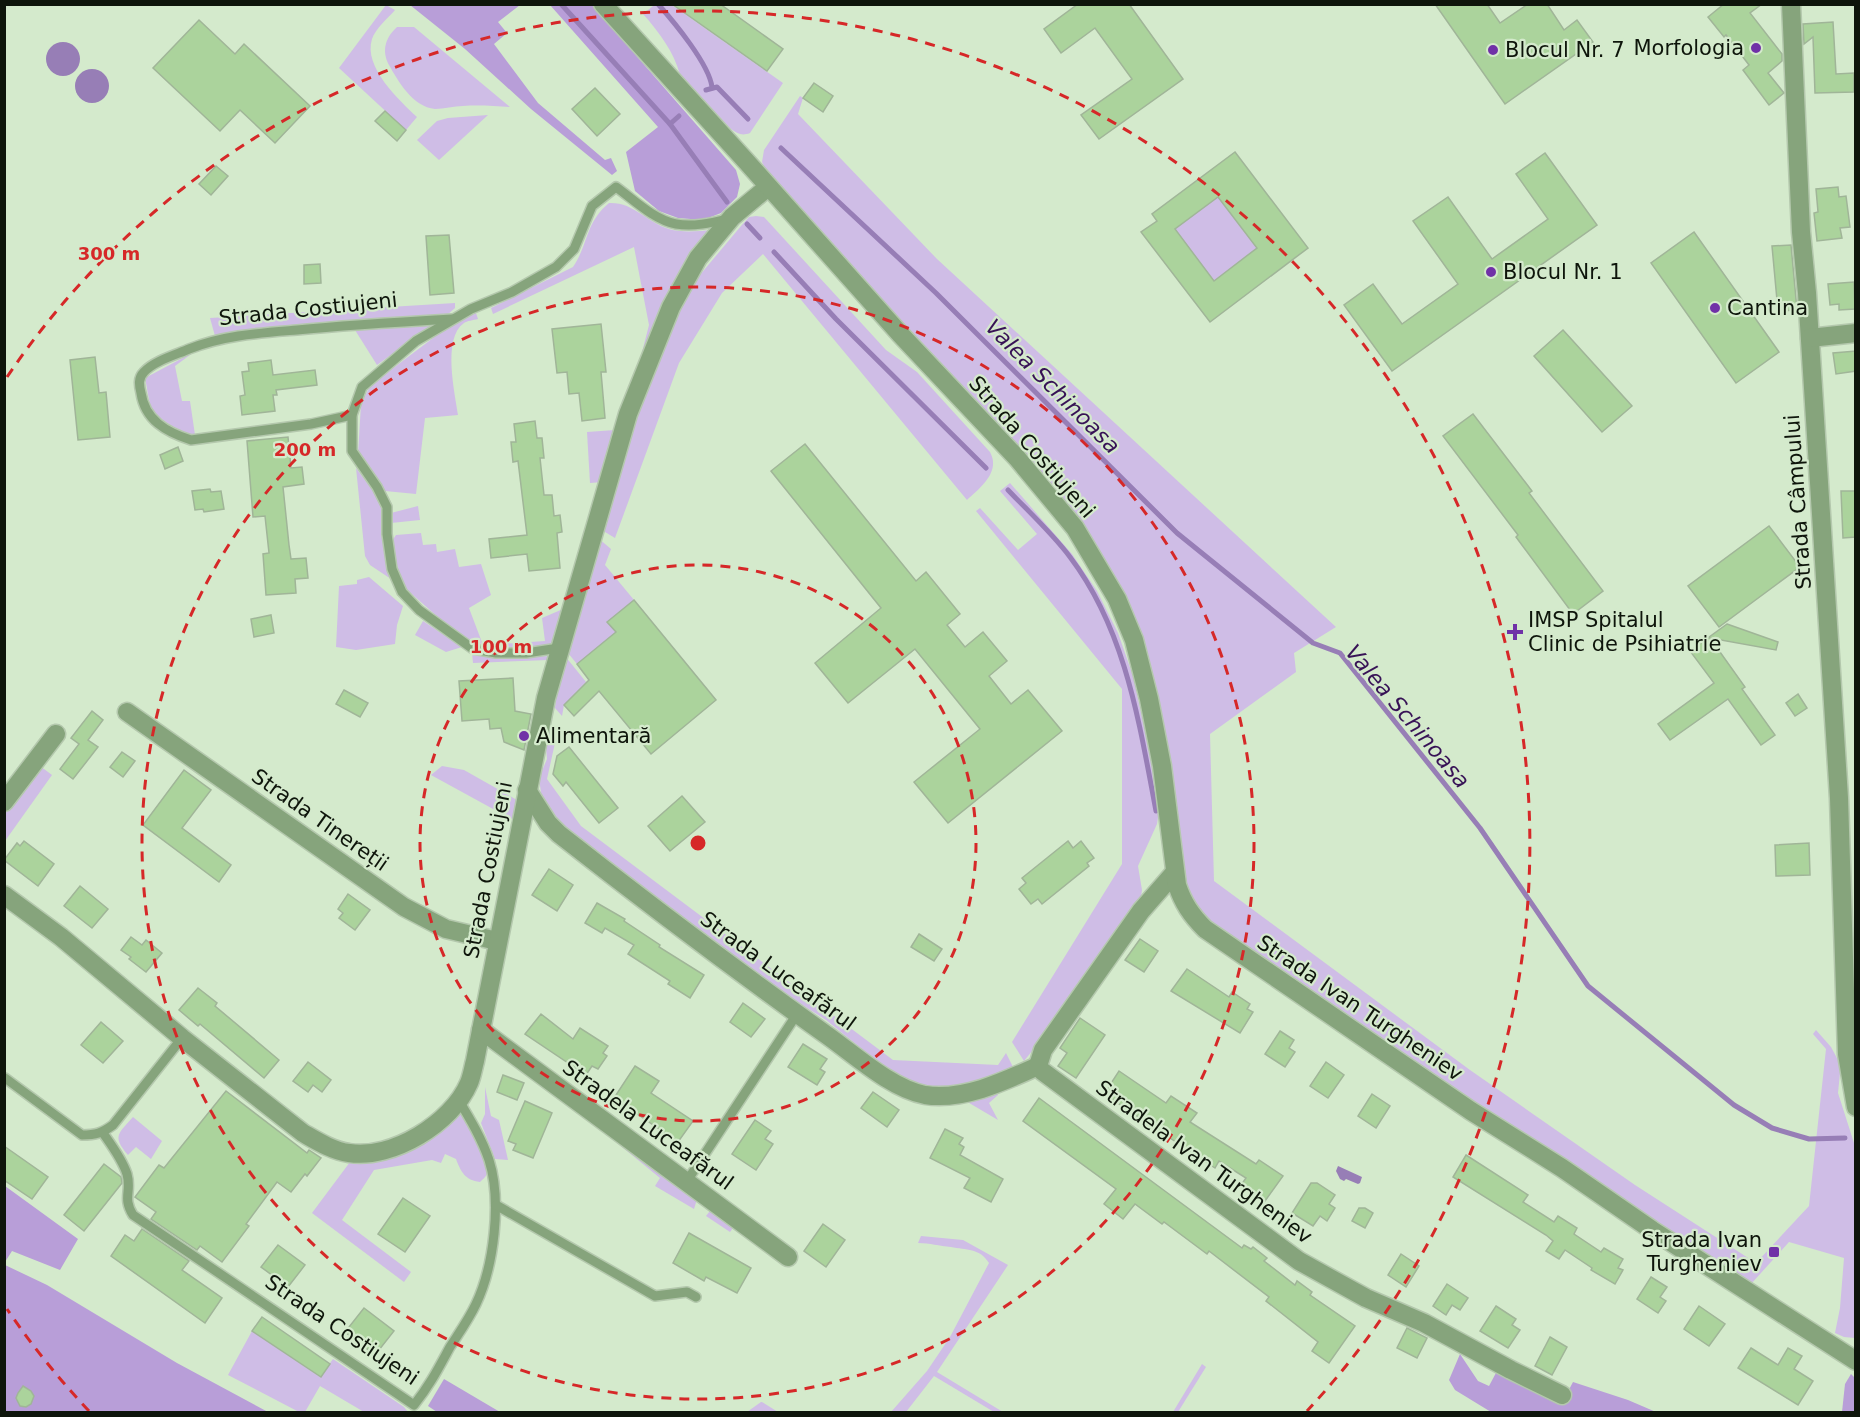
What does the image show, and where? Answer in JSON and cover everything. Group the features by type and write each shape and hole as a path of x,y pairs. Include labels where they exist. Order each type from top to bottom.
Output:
{"street":[{"name":"Strada Costiujeni","path":"603,4 900,334 1017,458 1075,528 1128,622 1149,699 1166,788 1181,896"},
{"name":"Strada Câmpului","path":"1791,4 1801,232 1810,338 1851,996 1847,1054 1856,1107"},
{"name":"Strada Costiujeni","path":"4,895 61,937 182,1038 303,1133 324,1144 348,1153 384,1152 421,1136 447,1112 469,1084 546,698 628,414 671,307 698,258 732,217 768,187"},
{"path":"1810,338 1856,333"},
{"name":"Strada Tinereții","path":"127,712 404,907 446,929 497,941"},
{"path":"4,802 56,734"},
{"name":"Strada Luceafărul","path":"527,790 548,824 559,834 797,1014 893,1082 912,1092 946,1095 982,1089 1038,1066"},
{"path":"1038,1066 1043,1050 1134,920 1176,872"},
{"name":"Strada Ivan Turgheniev","path":"1181,896 1191,915 1204,929 1471,1111 1856,1361"},
{"name":"Stradela Luceafărul","path":"481,1030 788,1257"},
{"name":"Stradela Ivan Turgheniev","path":"1038,1066 1049,1078 1092,1107 1299,1261 1366,1298 1424,1323 1562,1395"}],"lane":[{"name":"Strada Costiujeni","path":"559,648 526,653 496,653 473,649 419,610 402,592 392,569 387,534 387,507 377,487 352,451 352,415 357,395 362,387 416,341 471,309 512,292 556,267 574,249 592,206 616,187 655,214 675,224 705,224 732,217"},
{"name":"Strada Costiujeni","path":"352,415 311,424 190,440 177,436 149,417 142,401 139,382 142,374 149,367 188,350 225,338 311,329 454,319"},
{"path":"687,1181 797,1014"},
{"path":"5,1078 82,1134 97,1135 113,1125 182,1038"},
{"name":"Strada Costiujeni","path":"103,1132 121,1160 128,1176 127,1205 134,1215 414,1405 432,1382 476,1302 496,1224 496,1205 490,1162 458,1099"},
{"path":"496,1205 655,1296 687,1292 696,1297"}],"shaded area":[{"path":"386,5 395,10 376,31 372,39 371,50 373,61 384,82 417,117 406,130 339,68"},
{"path":"410,5 520,5 498,22 507,33 494,44 538,103 605,160 611,158 617,171 612,175"},
{"path":"550,5 592,5 736,170 740,184 737,197 721,213 703,220 678,218 659,211 635,191 626,152 658,127"},
{"path":"652,5 672,5 783,83 750,133 740,134 731,129 680,75 665,43 643,14"},
{"path":"397,27 414,27 510,107 456,106 435,109 420,104 402,85 385,54 390,35"},
{"path":"63,42 75,47 80,59 75,71 63,76 51,71 46,59 51,47"},
{"path":"92,69 104,74 109,86 104,98 92,103 80,98 75,86 80,74"},
{"path":"800,96 803,98 798,114 937,259 1336,627 1294,653 1296,672 1210,734 1214,881 1470,1070 1635,1185 1756,1263 1809,1206 1826,1049 1813,1034 1816,1030 1831,1047 1838,1060 1840,1073 1838,1093 1854,1143 1855,1338 1835,1333 1840,1308 1844,1258 1789,1242 1751,1284 1474,1103 1202,916 1188,893 1184,877 1128,607 964,390 859,276 765,168 762,162 764,150"},
{"path":"488,115 439,160 417,140 437,121"},
{"path":"1218,197 1257,248 1214,281 1175,229"},
{"path":"609,203 633,209 669,229 712,230 640,360 649,325 634,247 493,314 491,308 573,267 591,226"},
{"path":"749,217 764,217 886,350 917,372 990,452 993,459 991,473 983,485 967,500 763,254 722,293 679,363 615,538 600,529 636,414 673,313 699,276 741,226"},
{"path":"455,303 455,308 447,315 215,336 210,318"},
{"path":"476,313 478,319 464,323 457,330 453,341 452,366 458,415 425,418 416,494 385,491 358,454 361,404 369,388 441,332"},
{"path":"434,324 377,365 355,330"},
{"path":"194,352 175,366 182,401 190,401 195,435 170,425 154,412 150,404 145,378"},
{"path":"615,430 603,482 590,483 587,432"},
{"path":"356,468 376,495 382,508 381,533 387,566 394,581 370,565 365,556"},
{"path":"1010,483 1072,554 1097,591 1118,633 1133,676 1152,763 1159,811 1157,824 1138,866 1142,890 1140,903 1064,1012 1024,1061 1012,1042 1122,864 1122,689 976,511 980,508 1018,550 1037,534 1000,491"},
{"path":"418,506 420,520 391,523 391,513"},
{"path":"421,533 423,545 436,544 437,552 455,549 459,567 481,564 491,595 469,608 483,645 545,641 542,618 563,609 555,644 535,648 489,649 476,645 448,626 405,588 398,569 392,541 396,535"},
{"path":"598,538 611,549 605,565 634,600 608,622 616,632 577,664 563,647"},
{"path":"369,577 403,606 397,625 395,644 356,650 336,647 339,586 357,584 357,580"},
{"path":"423,621 462,647 446,652 415,635"},
{"path":"561,651 586,682 564,705 562,716 555,708"},
{"path":"472,653 507,658 549,656 548,660 473,663"},
{"path":"546,721 555,743 547,779 581,826 893,1060 998,1065 1006,1053 1014,1069 952,1090 929,1091 888,1070 826,1020 782,992 570,838 541,793 539,778 547,759 544,727"},
{"path":"40,766 52,775 5,841 5,813"},
{"path":"442,766 464,770 517,800 513,820 431,775"},
{"path":"485,1087 491,1116 499,1120 508,1160 495,1159 481,1123 485,1114"},
{"path":"996,1089 998,1095 989,1103 998,1120 959,1097"},
{"path":"459,1107 486,1163 487,1172 480,1182 467,1177 456,1159 445,1154 441,1163 432,1160 374,1170 342,1220 411,1272 404,1282 312,1213 350,1162 371,1162 384,1158"},
{"path":"133,1117 162,1141 151,1159 136,1147 128,1155 120,1143 121,1131"},
{"path":"589,1120 698,1196 694,1209 655,1186 660,1178"},
{"path":"1338,1166 1362,1177 1360,1183 1340,1179 1336,1171"},
{"path":"5,1186 78,1239 60,1270 12,1251 5,1262"},
{"path":"713,1207 736,1224 730,1232 706,1216"},
{"path":"921,1236 963,1240 1008,1265 937,1372 1003,1412 994,1412 934,1376 906,1412 891,1412 927,1371 950,1337 989,1263 972,1250 918,1243"},
{"path":"5,1265 47,1285 177,1363 268,1412 5,1412"},
{"path":"252,1331 320,1377 333,1359 408,1412 364,1412 320,1386 305,1412 299,1412 228,1375"},
{"path":"1460,1354 1478,1381 1489,1386 1497,1371 1563,1401 1573,1382 1656,1412 1491,1412 1455,1390 1449,1380"},
{"path":"1202,1364 1206,1367 1178,1412 1173,1412"},
{"path":"1851,1374 1855,1378 1855,1412 1842,1412 1845,1384"},
{"path":"444,1379 500,1412 437,1412 428,1406"},
{"path":"762,1402 778,1412 747,1412"}],"building":[{"path":"672,4 720,4 783,49 767,71"},
{"path":"1078,4 1129,4 1183,79 1099,139 1081,115 1132,79 1095,28 1061,53 1044,29"},
{"name":"Blocul Nr. 7","path":"1435,4 1487,4 1500,23 1528,4 1547,4 1564,30 1577,20 1593,42 1505,104"},
{"name":"Morfologia","path":"1724,4 1762,4 1750,13 1782,54 1782,61 1768,73 1784,93 1769,105 1743,70 1749,65 1726,35 1724,37 1708,17"},
{"path":"199,20 235,54 244,44 310,106 275,143 240,110 220,131 153,68"},
{"path":"1833,22 1836,74 1854,73 1854,92 1815,93 1813,37 1804,44 1803,24"},
{"path":"814,83 833,96 823,112 803,98"},
{"path":"595,88 620,114 597,136 572,109"},
{"path":"385,111 406,130 397,141 375,121"},
{"path":"1235,152 1308,248 1210,322 1141,232 1157,221 1152,214","holes":["1218,197 1257,248 1214,281 1175,229"]},
{"name":"Blocul Nr. 1","path":"1545,153 1597,225 1392,371 1344,305 1373,284 1402,324 1458,284 1413,221 1448,197 1492,259 1548,219 1516,174"},
{"path":"216,166 228,176 211,195 199,184"},
{"path":"1838,187 1839,197 1846,196 1850,227 1840,228 1842,238 1817,241 1814,213 1818,212 1816,189"},
{"name":"Cantina","path":"1694,232 1779,352 1736,383 1651,263"},
{"path":"449,235 454,293 430,295 426,236"},
{"path":"1791,245 1797,310 1778,311 1772,246"},
{"path":"320,264 321,283 304,284 304,265"},
{"path":"1854,282 1855,309 1839,310 1839,304 1830,305 1828,284"},
{"path":"601,324 606,372 601,372 605,418 582,421 579,393 569,394 567,372 557,373 552,329"},
{"path":"1563,330 1632,406 1602,432 1534,356"},
{"path":"1856,351 1856,371 1836,374 1833,353"},
{"path":"95,357 99,393 106,392 110,437 78,440 70,360"},
{"path":"271,360 273,375 315,370 317,385 276,390 277,395 273,395 275,411 242,415 240,396 245,395 242,372 249,371 248,363"},
{"path":"1473,414 1532,491 1529,493 1603,591 1573,614 1516,537 1518,535 1443,436"},
{"path":"535,421 537,438 542,438 544,458 540,458 544,495 552,495 554,516 560,515 562,532 557,533 560,568 529,571 527,554 491,558 489,539 527,535 518,461 513,462 511,442 516,442 514,424"},
{"path":"288,437 291,468 302,467 304,484 283,487 289,545 291,559 306,558 308,578 295,579 296,593 266,595 263,554 269,553 265,516 253,517 247,441"},
{"path":"805,444 916,581 926,572 960,614 947,625 965,647 983,632 1007,661 989,676 1011,704 1028,690 1062,731 948,823 914,782 980,729 915,649 848,703 815,663 881,608 771,471"},
{"path":"178,447 183,461 165,469 160,455"},
{"path":"210,489 211,492 221,491 224,509 204,512 203,509 195,510 192,491"},
{"path":"1841,491 1856,491 1856,537 1843,538"},
{"path":"1769,526 1800,567 1719,627 1688,586"},
{"path":"634,600 716,700 651,754 599,691 574,716 564,705 589,680 577,664 616,632 607,622"},
{"path":"271,615 274,633 254,637 251,619"},
{"path":"1727,624 1778,642 1776,650 1710,638 1745,687 1742,689 1775,735 1761,745 1728,699 1670,740 1658,724 1714,683 1690,651"},
{"path":"513,678 515,711 531,714 524,750 504,742 501,728 490,729 489,719 462,721 459,681"},
{"path":"344,690 368,703 360,717 336,704"},
{"path":"1798,694 1807,708 1795,716 1786,703"},
{"path":"92,711 103,720 88,740 98,747 73,779 60,769 79,744 71,738"},
{"path":"569,747 618,808 599,823 566,782 563,786 553,774 557,756"},
{"path":"122,752 135,761 123,777 110,767"},
{"path":"184,770 211,790 182,828 231,865 219,882 143,825"},
{"path":"682,796 705,822 670,851 648,826"},
{"path":"24,841 54,864 38,886 4,860 17,843 20,846"},
{"path":"1068,841 1073,848 1081,841 1094,858 1087,863 1089,866 1042,904 1038,899 1031,904 1019,889 1026,883 1022,878"},
{"path":"1809,843 1810,875 1776,876 1775,845"},
{"path":"549,869 573,885 557,911 532,895"},
{"path":"80,886 108,909 92,928 64,906"},
{"path":"348,894 370,910 355,930 339,918 343,913 338,909"},
{"path":"597,903 625,919 624,921 660,945 659,947 704,975 690,998 668,984 670,981 628,954 634,945 605,928 602,933 585,923"},
{"path":"919,934 942,949 934,961 911,947"},
{"path":"131,937 142,945 146,940 162,953 146,972 121,950"},
{"path":"1140,939 1158,951 1144,972 1125,960"},
{"path":"1187,969 1229,997 1232,992 1250,1004 1247,1009 1253,1012 1240,1033 1171,991"},
{"path":"198,988 217,1003 215,1006 279,1060 264,1078 200,1024 198,1026 179,1010"},
{"path":"743,1003 765,1019 751,1037 730,1022"},
{"path":"541,1014 573,1039 580,1028 608,1046 603,1053 607,1056 598,1069 592,1066 586,1075 525,1034"},
{"path":"1080,1018 1105,1035 1076,1078 1058,1066 1067,1053 1060,1048"},
{"path":"101,1022 123,1041 103,1063 81,1045"},
{"path":"1280,1031 1294,1040 1289,1048 1295,1052 1285,1067 1265,1054"},
{"path":"803,1044 827,1059 820,1069 825,1072 817,1085 788,1067"},
{"path":"308,1062 331,1080 322,1092 313,1085 308,1092 293,1081"},
{"path":"1326,1062 1344,1075 1328,1098 1310,1086"},
{"path":"635,1066 659,1081 651,1093 693,1121 678,1142 614,1098"},
{"path":"1119,1071 1166,1103 1171,1096 1197,1113 1190,1122 1256,1164 1259,1160 1283,1176 1265,1201 1241,1185 1246,1178 1219,1161 1215,1168 1104,1094"},
{"path":"503,1075 524,1083 517,1100 497,1092"},
{"path":"226,1091 307,1153 309,1150 321,1158 291,1192 277,1182 246,1224 249,1226 222,1262 200,1246 197,1250 151,1219 156,1212 135,1197 159,1165 164,1168"},
{"path":"873,1092 899,1110 887,1127 861,1108"},
{"path":"1372,1094 1390,1106 1376,1128 1358,1116"},
{"path":"1039,1098 1242,1248 1244,1245 1251,1249 1253,1247 1267,1258 1264,1261 1295,1285 1297,1281 1312,1292 1310,1295 1355,1326 1329,1363 1312,1351 1318,1342 1266,1301 1269,1297 1209,1251 1207,1254 1135,1204 1123,1219 1104,1204 1116,1189 1023,1121"},
{"path":"525,1101 552,1113 533,1158 513,1150 516,1144 508,1141"},
{"path":"755,1120 771,1131 765,1139 773,1144 756,1170 732,1154"},
{"path":"945,1129 963,1138 959,1144 964,1147 960,1155 1003,1179 991,1202 964,1188 970,1178 930,1158"},
{"path":"4,1146 48,1177 32,1199 4,1180"},
{"path":"1466,1155 1528,1195 1523,1202 1554,1222 1558,1216 1577,1228 1574,1234 1601,1252 1604,1248 1623,1259 1618,1268 1623,1270 1615,1284 1591,1270 1592,1268 1565,1250 1559,1259 1546,1251 1553,1241 1546,1235 1453,1177"},
{"path":"104,1164 121,1177 122,1183 84,1231 64,1215"},
{"path":"1311,1183 1317,1183 1335,1195 1329,1204 1335,1208 1327,1221 1320,1216 1313,1226 1292,1213"},
{"path":"403,1198 430,1216 405,1252 378,1234"},
{"path":"1359,1208 1365,1208 1373,1213 1365,1228 1352,1221"},
{"path":"823,1224 845,1240 826,1267 804,1251"},
{"path":"142,1229 189,1261 182,1270 222,1298 205,1323 111,1256 125,1235 134,1241"},
{"path":"689,1233 751,1268 737,1293 706,1277 704,1281 673,1263"},
{"path":"278,1245 305,1265 288,1287 261,1267"},
{"path":"1401,1254 1419,1266 1406,1287 1388,1275"},
{"path":"1651,1277 1667,1287 1660,1297 1666,1301 1658,1313 1637,1299"},
{"path":"1447,1284 1468,1298 1460,1310 1452,1305 1446,1315 1433,1306"},
{"path":"1496,1306 1516,1319 1512,1325 1520,1330 1508,1348 1480,1331"},
{"path":"1699,1306 1725,1324 1709,1346 1684,1329"},
{"path":"364,1308 394,1331 375,1355 345,1332"},
{"path":"262,1317 330,1364 321,1377 252,1331"},
{"path":"1407,1328 1427,1338 1417,1358 1397,1348"},
{"path":"1550,1337 1567,1347 1552,1375 1535,1366"},
{"path":"1751,1348 1778,1365 1788,1348 1802,1356 1794,1369 1813,1381 1798,1405 1738,1368"},
{"path":"23,1386 34,1396 31,1404 26,1407 20,1406 16,1398"}],"waterway":[{"name":"Valea Schinoasa","path":"561,4 670,124 679,116"},
{"path":"658,4 698,55 712,87"},
{"name":"Valea Schinoasa","path":"706,90 717,87 748,119"},
{"path":"670,124 727,202"},
{"name":"Valea Schinoasa","path":"781,148 936,293 1177,533 1313,643 1340,653 1480,828 1588,986 1734,1105 1772,1128 1809,1139 1845,1138"},
{"path":"747,224 760,238"},
{"path":"774,252 836,319 986,468"},
{"path":"1008,490 1070,557 1105,615 1128,678 1156,811"}],"place":[{"name":"Morfologia","path":"1756,48"},
{"name":"Blocul Nr. 7","path":"1493,50"},
{"name":"Blocul Nr. 1","path":"1491,272"},
{"name":"Cantina","path":"1715,308"},
{"name":"IMSP Spitalul Clinic de Psihiatrie","path":"1515,632"},
{"name":"Alimentară","path":"524,736"},
{"name":"Strada Ivan Turgheniev","path":"1774,1252"}]}
